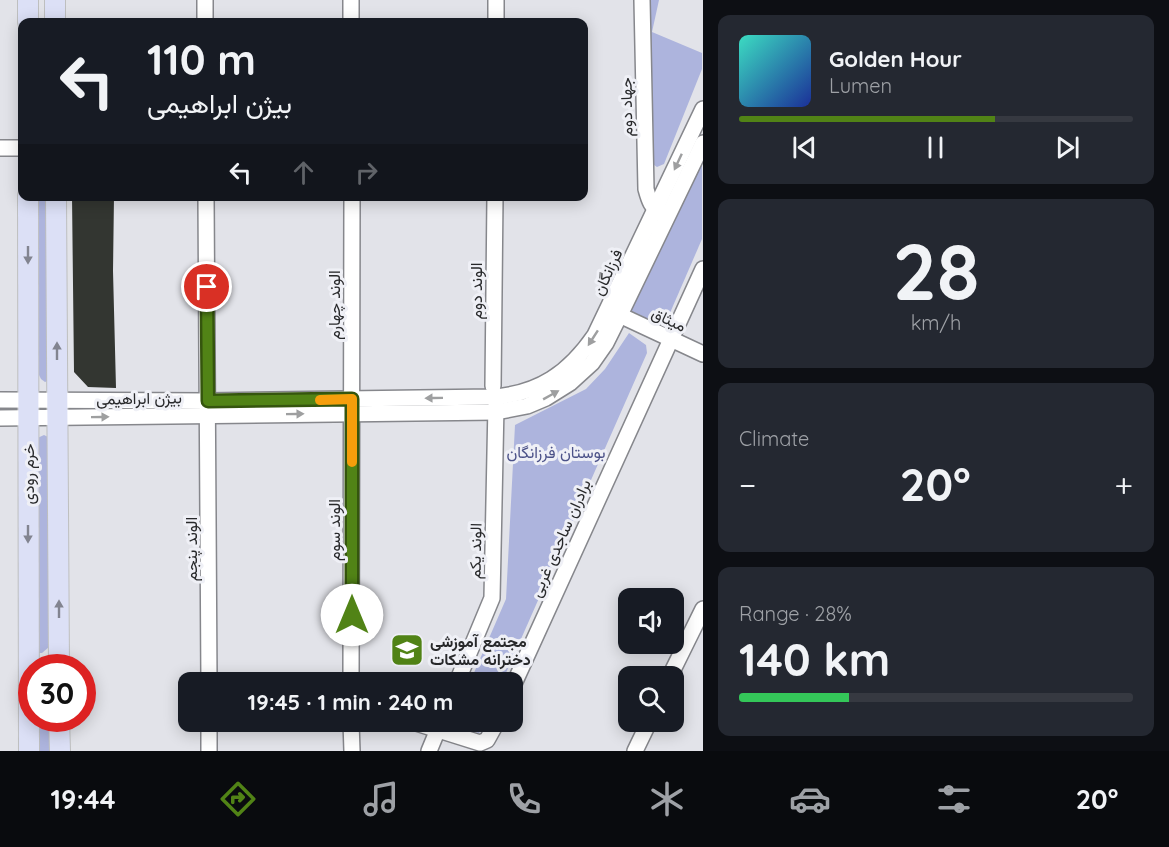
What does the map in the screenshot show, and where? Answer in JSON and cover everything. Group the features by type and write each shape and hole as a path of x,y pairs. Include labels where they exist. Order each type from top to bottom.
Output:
{"main road":[{"path":"28,0 28,18"},
{"path":"55,0 55,18"},
{"name":"خرم رودی","path":"28,201 29,654"},
{"name":"خرم رودی","path":"56,201 59,654"},
{"name":"خرم رودی","path":"29,732 29,751"},
{"path":"59,732 60,751"}],"street":[{"path":"205,0 205,18"},
{"path":"351,0 351,18"},
{"path":"496,0 496,18"},
{"name":"جهاد دوم","path":"642,0 646,189 651,204 662,213"},
{"name":"فرزانگان","path":"662,213 702,109"},
{"name":"فرزانگان","path":"494,398 527,406 546,398 570,383 582,374 599,354 615,312 662,213 702,143"},
{"path":"0,148 18,148"},
{"name":"الوند پنجم","path":"206,201 209,672"},
{"name":"الوند چهارم","path":"352,201 352,406"},
{"name":"الوند دوم","path":"494,398 495,201"},
{"name":"برادران ساجدی غربی","path":"519,672 702,269"},
{"name":"میثاق","path":"615,312 702,354"},
{"name":"بیژن ابراهیمی","path":"0,400 28,409 58,409 352,406 494,398"},
{"name":"الوند یکم","path":"461,672 492,598 494,398"},
{"name":"الوند سوم","path":"351,672 352,406"},
{"name":"بیژن ابراهیمی","path":"0,418 28,409"},
{"path":"675,666 702,609"},
{"path":"209,732 209,751"},
{"path":"351,732 351,751"},
{"path":"429,751 437,732"},
{"path":"456,732 480,743 488,741 492,732"},
{"path":"634,751 644,732"}],"green space":[{"path":"648,0 659,0 652,32 702,53 702,69 664,164 657,167 650,162"},
{"path":"702,146 702,239 663,329 628,313"},
{"path":"38,201 52,201 50,380 45,382 37,371"},
{"name":"بوستان فرزانگان","path":"629,333 646,345 647,353 506,672 474,672 506,599 515,425 586,389 605,369"},
{"path":"44,435 50,438 49,647 42,653 37,653 33,440"},
{"path":"39,732 51,732 51,751 39,751"}],"building":[{"path":"72,201 114,201 116,388 88,387 74,372"}],"slow traffic":[{"path":"320,400 352,399 352,462"}],"place":[{"name":"مجتمع آموزشی دخترانه مشکات","path":"407,650"}],"route":[{"path":"207,287 208,401 352,399 352,615"}]}
